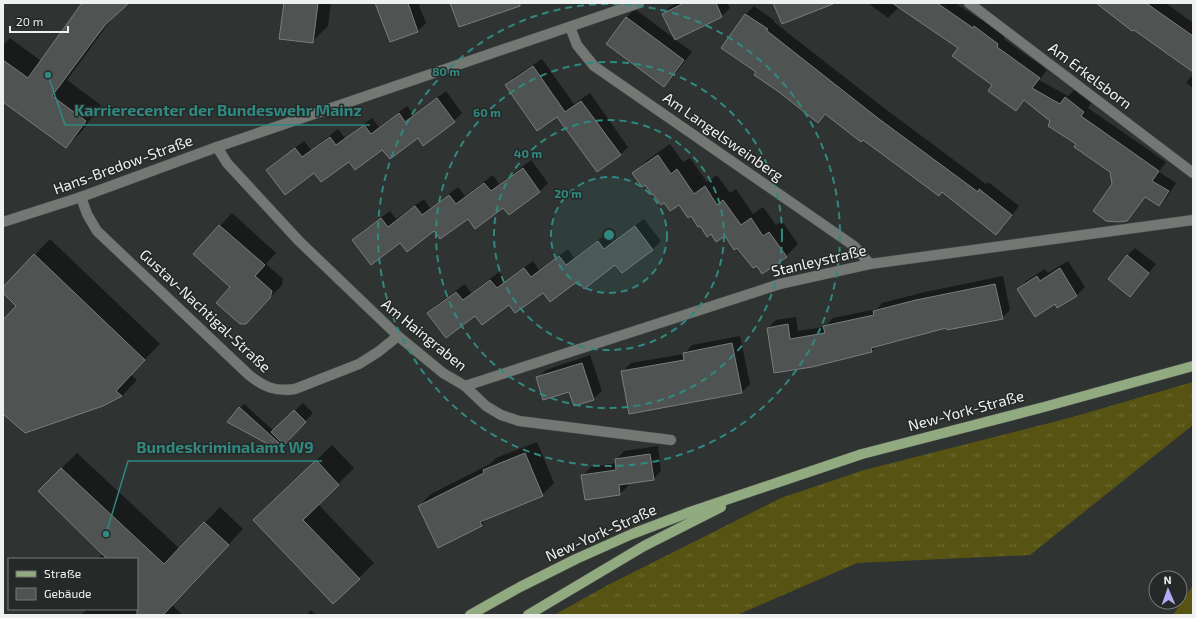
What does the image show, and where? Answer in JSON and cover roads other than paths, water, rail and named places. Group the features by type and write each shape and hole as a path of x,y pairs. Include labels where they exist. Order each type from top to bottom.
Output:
{"main road":[{"name":"New-York-Straße","path":"470,615 520,586 576,559 632,534 690,512 862,454 1052,405 1193,366"},
{"name":"New-York-Straße","path":"528,615 644,546 749,492"}],"street":[{"name":"Hans-Bredow-Straße","path":"3,222 81,197 217,147 639,3"},
{"name":"Am Erkelsborn","path":"969,3 1193,173"},
{"name":"Am Langelsweinberg","path":"570,27 577,45 594,66 844,238 854,246 870,264"},
{"name":"Am Haingraben","path":"217,147 227,163 299,241 398,336 443,373 465,386 486,406 501,415 519,421 671,440"},
{"name":"Gustav-Nachtigal-Straße","path":"81,197 87,214 97,231 249,375 275,390 295,389 359,364 378,352 398,336"},
{"name":"Stanleystraße","path":"465,386 780,284 870,264 1193,220"}],"place":[{"name":"Karrierecenter der Bundeswehr Mainz","path":"48,75"},
{"name":"Bundeskriminalamt W9","path":"106,534"}]}
